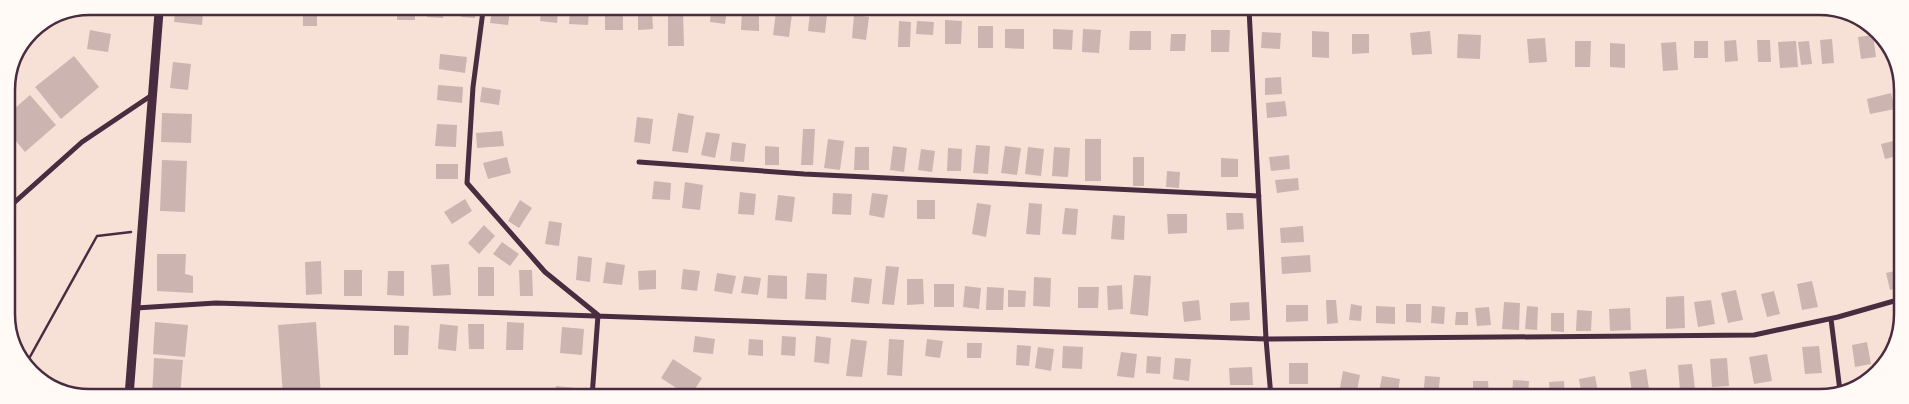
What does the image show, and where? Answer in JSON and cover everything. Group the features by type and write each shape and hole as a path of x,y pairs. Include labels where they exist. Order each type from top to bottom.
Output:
{"street":[{"path":"130,389 158,15"},
{"path":"482,15 473,87 467,183 545,272 598,315"},
{"path":"1249,15 1266,339 1270,389"},
{"path":"15,202 82,142 152,94"},
{"path":"639,162 804,174 1259,196"},
{"path":"136,308 216,302 1266,339 1754,335 1831,319 1894,301"},
{"path":"593,389 598,315"},
{"path":"1831,319 1839,386"}],"path":[{"path":"29,358 97,236 142,230"}],"building":[{"path":"175,15 203,15 202,25 174,22"},
{"path":"303,15 317,15 317,26 303,26"},
{"path":"397,15 415,15 415,20 397,20"},
{"path":"427,15 443,15 443,18 427,17"},
{"path":"461,15 475,15 475,18 461,17"},
{"path":"491,15 509,15 508,25 490,23"},
{"path":"541,15 558,15 557,23 540,21"},
{"path":"570,15 589,15 588,25 569,24"},
{"path":"605,15 623,15 623,30 605,30"},
{"path":"638,15 652,15 653,29 638,30"},
{"path":"668,15 683,15 684,46 668,46"},
{"path":"711,15 726,15 725,24 710,22"},
{"path":"742,15 759,15 759,31 741,30"},
{"path":"776,15 792,15 789,37 773,35"},
{"path":"810,15 827,15 825,33 808,31"},
{"path":"854,15 869,17 866,40 852,38"},
{"path":"945,20 962,21 961,44 945,44"},
{"path":"899,21 911,22 910,47 898,47"},
{"path":"917,21 934,22 933,35 916,34"},
{"path":"978,26 993,26 993,48 978,48"},
{"path":"1005,29 1024,29 1024,49 1005,48"},
{"path":"1053,29 1073,30 1072,50 1053,49"},
{"path":"1083,29 1101,30 1099,53 1082,52"},
{"path":"90,30 111,34 108,52 87,49"},
{"path":"1211,30 1230,30 1229,52 1211,52"},
{"path":"1130,31 1151,31 1151,50 1129,50"},
{"path":"1312,31 1329,32 1329,58 1312,57"},
{"path":"1430,31 1432,54 1412,55 1410,33"},
{"path":"1262,32 1281,33 1280,49 1261,48"},
{"path":"1171,34 1186,34 1185,51 1170,51"},
{"path":"1352,34 1369,34 1369,53 1352,54"},
{"path":"1458,34 1481,35 1480,59 1457,58"},
{"path":"1870,35 1873,38 1876,57 1861,59 1858,37"},
{"path":"1545,38 1547,62 1529,63 1527,39"},
{"path":"1832,39 1834,63 1822,64 1820,40"},
{"path":"1736,40 1738,61 1725,62 1724,41"},
{"path":"1757,40 1770,40 1771,62 1758,62"},
{"path":"1575,41 1591,41 1590,67 1575,67"},
{"path":"1694,41 1708,41 1708,58 1694,58"},
{"path":"1796,41 1798,67 1780,68 1778,42"},
{"path":"1809,41 1812,64 1801,65 1798,42"},
{"path":"1676,42 1678,70 1663,71 1661,43"},
{"path":"1610,43 1625,44 1625,68 1610,67"},
{"path":"440,54 467,57 465,73 439,69"},
{"path":"74,56 99,87 61,119 35,87"},
{"path":"173,62 191,64 188,90 170,88"},
{"path":"1281,77 1282,94 1265,95 1265,78"},
{"path":"438,85 463,87 462,103 437,100"},
{"path":"482,87 501,90 499,105 480,102"},
{"path":"1891,93 1894,109 1870,114 1867,99"},
{"path":"30,95 56,125 25,152 15,140 15,108"},
{"path":"1285,101 1287,116 1267,118 1266,103"},
{"path":"162,113 192,114 191,143 161,142"},
{"path":"678,113 694,116 688,153 672,151"},
{"path":"637,117 653,119 650,144 634,142"},
{"path":"437,124 457,125 456,147 435,146"},
{"path":"803,129 815,129 813,165 801,165"},
{"path":"502,131 504,146 477,148 476,133"},
{"path":"706,132 720,134 715,158 701,155"},
{"path":"828,139 844,141 840,170 824,168"},
{"path":"1085,139 1101,139 1101,181 1085,181"},
{"path":"1894,141 1894,157 1885,159 1881,144"},
{"path":"732,142 746,144 744,162 730,161"},
{"path":"976,145 990,146 988,174 973,173"},
{"path":"765,146 779,147 779,165 765,165"},
{"path":"893,146 907,148 904,172 890,170"},
{"path":"1005,146 1021,148 1017,175 1001,173"},
{"path":"855,147 869,147 869,170 854,170"},
{"path":"1028,147 1044,149 1041,176 1025,174"},
{"path":"1054,147 1070,148 1068,177 1052,176"},
{"path":"948,148 962,149 961,171 947,171"},
{"path":"921,149 935,151 932,172 918,170"},
{"path":"1289,155 1290,169 1271,171 1269,157"},
{"path":"507,157 511,173 488,179 483,163"},
{"path":"1133,157 1144,157 1144,186 1133,186"},
{"path":"1221,158 1238,159 1238,177 1221,177"},
{"path":"162,160 187,161 185,212 160,211"},
{"path":"436,164 458,164 458,179 436,179"},
{"path":"1167,171 1180,172 1179,188 1166,187"},
{"path":"1298,178 1299,190 1277,193 1275,180"},
{"path":"654,181 671,183 670,200 652,199"},
{"path":"685,182 703,185 700,210 682,208"},
{"path":"740,192 756,194 754,215 738,214"},
{"path":"833,193 852,194 851,215 832,214"},
{"path":"872,193 888,195 884,218 869,215"},
{"path":"778,195 795,197 792,222 775,220"},
{"path":"465,199 472,211 452,224 444,212"},
{"path":"520,200 532,208 519,228 508,221"},
{"path":"917,200 935,200 935,219 917,219"},
{"path":"977,203 991,205 986,237 972,234"},
{"path":"1029,203 1042,204 1040,235 1026,234"},
{"path":"1065,208 1078,209 1076,235 1062,234"},
{"path":"1226,213 1243,213 1244,229 1227,230"},
{"path":"1167,214 1187,214 1187,233 1168,234"},
{"path":"1113,215 1125,216 1124,240 1111,239"},
{"path":"549,221 562,223 559,246 545,244"},
{"path":"484,225 495,236 479,254 468,243"},
{"path":"1303,226 1304,242 1281,243 1280,228"},
{"path":"502,242 519,254 510,266 493,254"},
{"path":"157,254 186,254 185,274 193,276 193,293 157,291"},
{"path":"1310,255 1311,272 1282,274 1281,257"},
{"path":"578,256 592,258 590,282 576,280"},
{"path":"321,261 322,294 306,295 305,262"},
{"path":"606,262 625,265 622,285 603,283"},
{"path":"449,264 451,295 433,296 431,265"},
{"path":"886,266 899,267 894,305 882,304"},
{"path":"478,267 494,267 494,296 478,296"},
{"path":"683,269 700,271 697,291 681,289"},
{"path":"344,270 362,270 362,296 344,296"},
{"path":"519,270 532,270 533,296 520,296"},
{"path":"656,270 656,289 639,290 638,271"},
{"path":"388,271 404,271 404,296 387,295"},
{"path":"1894,271 1894,289 1890,290 1886,273"},
{"path":"717,273 736,276 732,294 714,291"},
{"path":"807,273 827,274 826,300 805,299"},
{"path":"768,275 787,276 787,299 767,298"},
{"path":"1134,275 1151,276 1148,316 1130,314"},
{"path":"744,276 761,278 758,295 741,293"},
{"path":"854,277 872,279 869,304 851,302"},
{"path":"1034,277 1051,278 1050,307 1033,306"},
{"path":"907,279 923,279 924,304 907,305"},
{"path":"1812,281 1818,307 1802,310 1797,284"},
{"path":"934,284 954,284 954,307 934,307"},
{"path":"1122,285 1123,309 1108,310 1107,286"},
{"path":"965,286 981,288 979,309 963,307"},
{"path":"987,287 1004,288 1003,310 986,310"},
{"path":"1078,287 1099,287 1098,308 1078,308"},
{"path":"1008,290 1026,291 1025,307 1008,307"},
{"path":"1736,290 1743,320 1728,323 1721,293"},
{"path":"1774,291 1780,314 1767,317 1761,294"},
{"path":"1684,296 1685,328 1666,329 1666,297"},
{"path":"1199,300 1201,320 1184,322 1182,302"},
{"path":"1326,300 1336,300 1338,323 1327,324"},
{"path":"1711,300 1715,324 1698,327 1694,302"},
{"path":"1249,302 1250,320 1230,321 1230,303"},
{"path":"1504,302 1520,303 1519,330 1502,329"},
{"path":"1351,304 1362,306 1361,321 1349,320"},
{"path":"1406,304 1421,304 1421,323 1406,322"},
{"path":"1286,305 1308,305 1308,321 1286,322"},
{"path":"1376,306 1395,307 1395,324 1376,323"},
{"path":"1432,306 1445,307 1444,324 1431,323"},
{"path":"1527,306 1538,307 1537,330 1525,329"},
{"path":"1489,307 1491,325 1477,326 1475,308"},
{"path":"1630,308 1631,330 1610,331 1609,309"},
{"path":"1577,310 1592,311 1591,331 1576,331"},
{"path":"1456,312 1468,312 1468,325 1455,325"},
{"path":"1551,313 1564,313 1564,332 1551,331"},
{"path":"155,322 188,325 185,357 153,354"},
{"path":"316,322 321,389 283,389 278,325"},
{"path":"507,322 524,323 523,350 506,350"},
{"path":"440,324 458,326 456,351 438,349"},
{"path":"468,324 484,324 484,349 469,349"},
{"path":"394,325 409,326 408,355 394,355"},
{"path":"562,327 584,329 582,355 560,353"},
{"path":"695,336 715,339 713,354 693,352"},
{"path":"782,336 796,337 795,356 781,355"},
{"path":"816,336 831,338 829,364 814,362"},
{"path":"749,339 763,340 763,356 748,355"},
{"path":"851,339 867,341 862,377 846,376"},
{"path":"889,339 904,340 902,376 887,375"},
{"path":"927,339 943,341 940,358 925,356"},
{"path":"1867,342 1871,364 1855,367 1852,345"},
{"path":"967,343 982,343 981,358 967,358"},
{"path":"1017,345 1031,346 1029,366 1016,365"},
{"path":"1063,346 1083,347 1082,369 1062,368"},
{"path":"1819,346 1822,373 1805,374 1802,347"},
{"path":"1038,347 1054,349 1051,371 1035,368"},
{"path":"1121,352 1137,354 1134,378 1117,376"},
{"path":"1767,354 1772,381 1754,384 1749,357"},
{"path":"1147,356 1161,357 1160,374 1146,373"},
{"path":"154,358 183,360 181,389 152,389"},
{"path":"1175,358 1191,359 1189,381 1173,379"},
{"path":"1727,358 1729,386 1712,387 1710,359"},
{"path":"673,359 702,378 695,389 678,389 661,378"},
{"path":"1289,363 1308,363 1308,384 1289,384"},
{"path":"1692,364 1695,389 1680,389 1678,365"},
{"path":"1252,367 1253,385 1230,385 1229,368"},
{"path":"1646,369 1649,389 1632,389 1629,372"},
{"path":"1343,371 1360,375 1357,389 1340,389"},
{"path":"1382,376 1400,379 1398,389 1380,389"},
{"path":"1425,376 1440,377 1439,389 1424,389"},
{"path":"1595,376 1597,389 1581,389 1579,379"},
{"path":"1513,380 1529,381 1528,389 1512,389"},
{"path":"1473,381 1488,381 1488,389 1473,389"},
{"path":"1564,381 1564,389 1549,389 1549,382"},
{"path":"556,386 575,388 575,389 556,389"}]}
